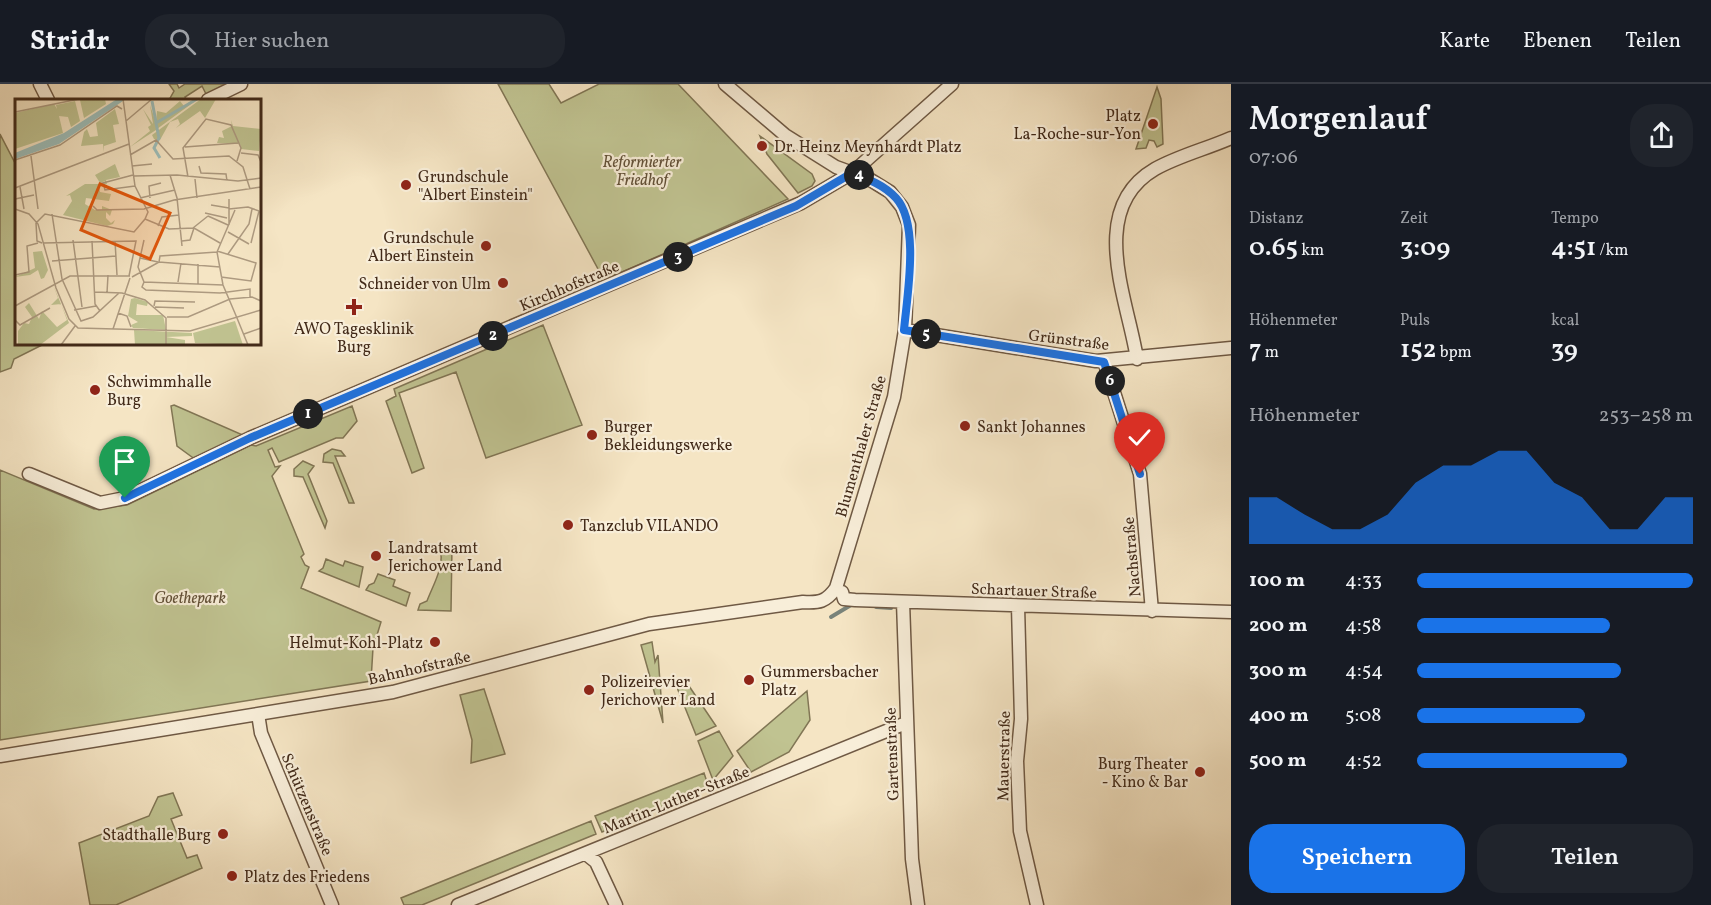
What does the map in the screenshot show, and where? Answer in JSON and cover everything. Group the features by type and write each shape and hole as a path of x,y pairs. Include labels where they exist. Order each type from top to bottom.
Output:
{"street":[{"path":"40,84 48,99"},
{"path":"210,99 241,84"},
{"name":"Blumenthaler Straße","path":"725,84 785,135 830,163 890,192 906,214 909,243 904,330 894,397 839,589"},
{"name":"Kirchhofstraße","path":"29,474 100,503 125,498 250,438 796,206 852,173 952,84"},
{"path":"1137,359 1117,265 1116,238 1131,188 1155,169 1231,138"},
{"name":"Grünstraße","path":"904,330 1104,362 1231,348"},
{"name":"Nachstraße","path":"1104,362 1140,474 1152,611"},
{"name":"Schartauer Straße","path":"839,589 844,598 903,602 1231,612"},
{"name":"Bahnhofstraße","path":"0,756 422,686 649,624 803,602 818,603 829,598 839,589"},
{"name":"Gartenstraße","path":"903,602 912,859 918,905"},
{"name":"Mauerstraße","path":"1018,606 1021,719 1017,761 1020,831 1037,905"},
{"name":"Schützenstraße","path":"258,714 261,733 332,905"},
{"name":"Martin-Luther-Straße","path":"458,905 906,723"},
{"path":"586,854 596,862 616,905"}],"green space":[{"path":"169,84 177,84 179,88 185,84 226,84 207,96 202,86 185,97 186,99 170,99 174,91"},
{"name":"Reformierter Friedhof","path":"498,84 549,84 561,103 599,84 678,84 788,199 604,280"},
{"path":"1157,87 1161,99 1163,144 1157,147 1154,141 1149,140 1146,148 1136,149"},
{"path":"0,134 15,163 15,345 42,345 14,359 11,368 0,372"},
{"path":"760,136 812,174 815,181 812,186 798,193 767,154"},
{"path":"543,325 582,425 486,458 456,372 399,393 424,468 412,473 386,401 396,396 394,389"},
{"path":"174,405 245,436 196,460 177,446 171,406"},
{"name":"Goethepark","path":"352,406 357,421 343,438 336,438 279,462 272,448 268,450 275,467 280,466 272,476 304,554 301,557 305,565 309,567 301,588 381,622 373,648 371,681 0,740 0,470 94,509 127,505 251,445 256,446"},
{"path":"332,449 341,451 345,456 335,456 354,503 349,503 333,463 323,462 324,454"},
{"path":"303,461 314,466 308,474 327,521 325,528 303,477 294,476 294,469"},
{"path":"452,546 451,611 418,610 420,604 427,601 438,575 441,562 440,549"},
{"path":"326,559 343,566 345,561 363,567 359,587 319,571 323,568"},
{"path":"378,574 395,580 393,586 410,593 406,606 366,590 374,583"},
{"path":"652,642 655,662 658,655 663,723 641,645"},
{"path":"677,685 689,686 716,726 696,735 678,690"},
{"path":"484,689 505,754 471,763 472,740 460,695"},
{"path":"807,691 810,720 789,752 751,772 737,751"},
{"path":"719,731 733,756 713,780 698,741"},
{"path":"704,773 709,788 602,832 595,816"},
{"path":"173,793 182,815 171,819 187,858 197,855 202,868 116,905 90,905 79,843 149,816 158,797"},
{"path":"591,821 596,834 422,905 404,905 401,898"}],"waterway":[{"path":"831,617 851,605"},
{"path":"876,607 891,608"}],"place":[{"name":"Platz La-Roche-sur-Yon","path":"1153,124"},
{"name":"Dr. Heinz Meynhardt Platz","path":"762,146"},
{"name":"Grundschule \"Albert Einstein\"","path":"406,185"},
{"name":"Grundschule Albert Einstein","path":"486,246"},
{"name":"Schneider von Ulm","path":"503,283"},
{"name":"AWO Tagesklinik Burg","path":"354,307"},
{"name":"Schwimmhalle Burg","path":"95,390"},
{"name":"Sankt Johannes","path":"965,426"},
{"name":"Burger Bekleidungswerke","path":"592,435"},
{"name":"Tanzclub VILANDO","path":"568,525"},
{"name":"Landratsamt Jerichower Land","path":"376,556"},
{"name":"Helmut-Kohl-Platz","path":"435,642"},
{"name":"Gummersbacher Platz","path":"749,680"},
{"name":"Polizeirevier Jerichower Land","path":"589,690"},
{"name":"Burg Theater - Kino & Bar","path":"1200,772"},
{"name":"Stadthalle Burg","path":"223,834"},
{"name":"Platz des Friedens","path":"232,876"}],"route":[{"path":"125,498 250,438 796,206 852,173 869,179 890,192 906,214 909,225 909,243 904,330 1104,362 1140,474"}]}
